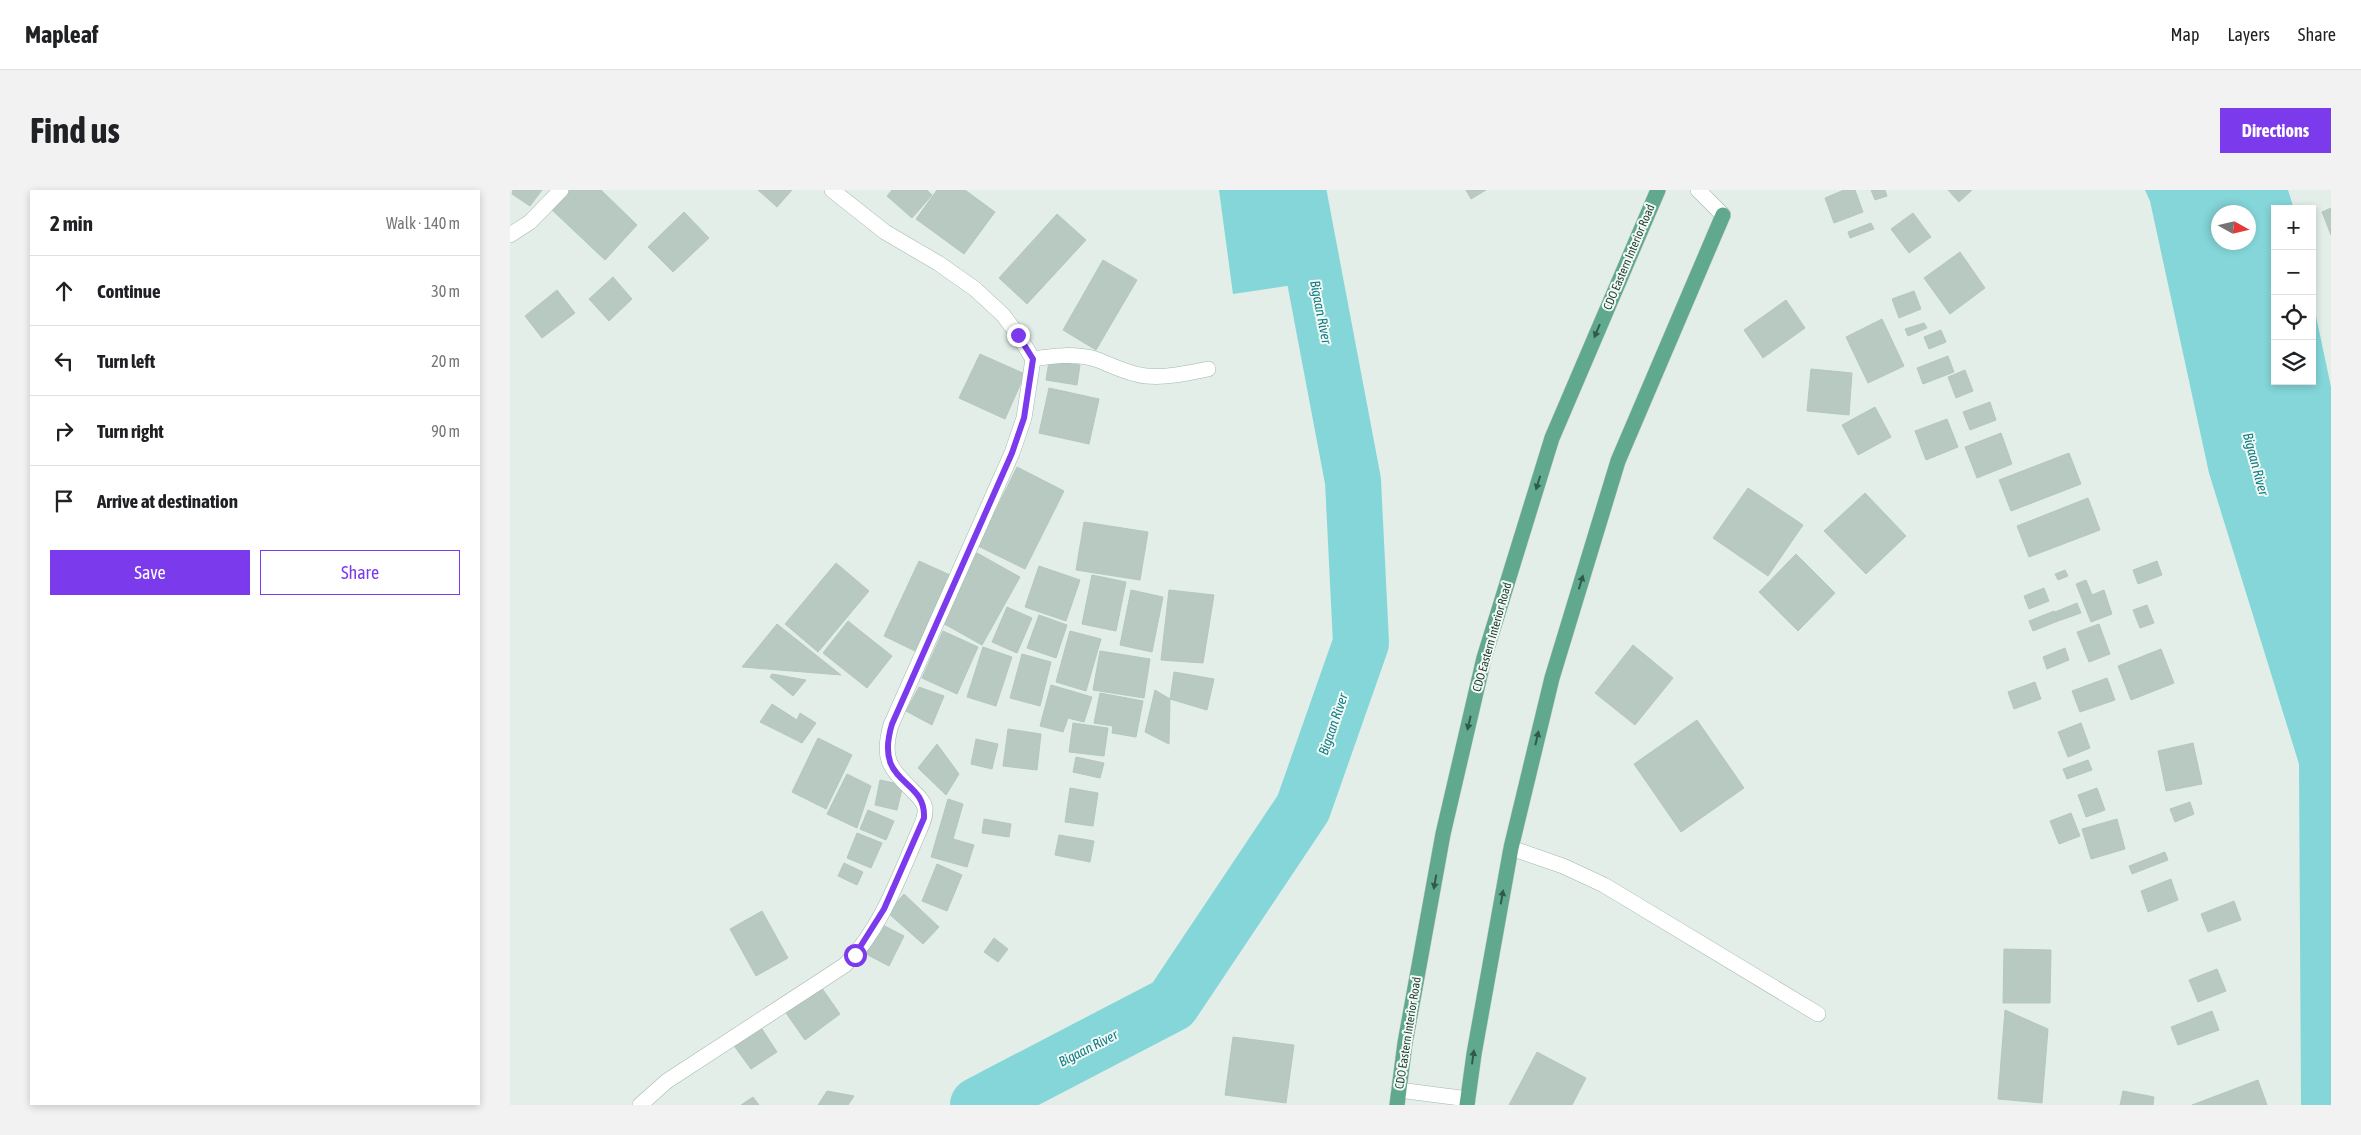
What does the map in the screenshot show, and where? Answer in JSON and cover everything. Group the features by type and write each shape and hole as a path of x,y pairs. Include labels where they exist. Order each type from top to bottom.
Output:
{"main road":[{"name":"CDO Eastern Interior Road","path":"1397,1105 1407,1034 1443,834 1484,658 1552,438 1658,190"},
{"path":"1468,1102 1474,1054 1511,848 1552,678 1618,462 1723,215"}],"street":[{"path":"510,235 530,222 561,190"},
{"path":"640,1105 666,1082 845,965 855,955 884,909 919,831 924,818 925,808 920,798 892,769 887,757 886,742 892,724 1012,453 1026,408 1033,359 1003,315 975,289 938,263 885,232 832,190"},
{"path":"1698,190 1723,215"},
{"path":"1033,359 1075,355 1094,359 1123,372 1147,376 1176,375 1208,369"},
{"path":"1511,848 1563,866 1604,885 1818,1014"},
{"path":"1399,1090 1468,1102"}],"water":[{"path":"1219,190 1323,190 1320,281 1233,294"},
{"path":"2145,190 2288,190 2293,205 2271,205 2271,385 2316,385 2316,316 2331,387 2331,1105 2301,1105 2299,764 2209,473 2150,201"}],"building":[{"path":"513,190 542,190 530,206 512,194"},
{"path":"568,190 601,190 637,225 605,260 551,209"},
{"path":"758,190 792,190 777,207"},
{"path":"892,190 927,190 932,195 912,218 887,196"},
{"path":"937,190 965,190 995,212 964,254 916,219"},
{"path":"1466,190 1486,190 1471,199"},
{"path":"1844,190 1855,190 1863,212 1834,223 1825,198"},
{"path":"1871,190 1885,190 1887,196 1875,200"},
{"path":"1948,190 1972,190 1959,202"},
{"path":"2331,208 2331,235 2322,212"},
{"path":"684,212 709,238 673,272 648,247"},
{"path":"1913,213 1931,237 1909,253 1891,229"},
{"path":"1057,214 1086,240 1027,304 999,278"},
{"path":"1871,223 1874,229 1850,238 1848,232"},
{"path":"1960,252 1985,288 1950,314 1924,278"},
{"path":"1103,260 1137,280 1096,350 1063,330"},
{"path":"613,277 632,299 609,321 589,299"},
{"path":"557,290 575,313 542,338 525,316"},
{"path":"1914,291 1921,309 1899,318 1892,299"},
{"path":"1786,300 1805,328 1763,358 1744,330"},
{"path":"1882,319 1904,366 1868,383 1846,337"},
{"path":"1924,323 1927,328 1908,336 1905,329"},
{"path":"1941,330 1946,342 1929,349 1924,337"},
{"path":"980,354 1025,374 1005,419 959,398"},
{"path":"1948,356 1954,372 1923,384 1917,368"},
{"path":"1049,361 1080,365 1077,385 1046,380"},
{"path":"1811,369 1852,373 1849,415 1807,411"},
{"path":"1965,370 1973,391 1956,398 1948,377"},
{"path":"1049,388 1099,399 1089,444 1039,433"},
{"path":"1990,402 1996,420 1970,430 1963,412"},
{"path":"1875,407 1891,437 1858,455 1842,425"},
{"path":"1947,419 1958,447 1926,460 1915,431"},
{"path":"2001,433 2012,464 1977,478 1965,447"},
{"path":"2069,453 2081,484 2011,511 1999,480"},
{"path":"1017,467 1064,491 1025,569 978,546"},
{"path":"1748,488 1803,525 1768,576 1713,538"},
{"path":"1865,493 1906,536 1866,574 1824,531"},
{"path":"2088,498 2100,530 2029,557 2017,526"},
{"path":"1084,522 1148,532 1140,580 1076,570"},
{"path":"977,553 1020,577 982,645 939,621"},
{"path":"1796,554 1835,593 1798,631 1759,592"},
{"path":"919,561 950,575 915,651 884,636"},
{"path":"2157,561 2162,575 2138,584 2133,570"},
{"path":"836,563 869,591 818,652 785,624"},
{"path":"1039,566 1080,580 1066,621 1025,607"},
{"path":"2065,570 2068,576 2058,580 2055,574"},
{"path":"1092,575 1126,582 1116,631 1082,624"},
{"path":"2086,580 2092,595 2082,599 2076,584"},
{"path":"2044,588 2049,601 2029,609 2024,596"},
{"path":"1131,590 1163,597 1152,652 1120,645"},
{"path":"1169,590 1214,595 1203,663 1161,660"},
{"path":"2104,590 2112,614 2091,622 2082,599"},
{"path":"2077,603 2081,613 2058,621 2055,612"},
{"path":"2147,605 2154,623 2140,628 2133,610"},
{"path":"1007,607 1032,618 1017,653 992,642"},
{"path":"2054,611 2058,621 2033,631 2029,621"},
{"path":"1039,615 1067,625 1056,658 1027,648"},
{"path":"848,621 892,656 867,688 823,653"},
{"path":"777,624 841,675 742,667"},
{"path":"2099,624 2110,654 2089,662 2077,632"},
{"path":"943,631 978,647 957,694 922,678"},
{"path":"1070,631 1101,639 1086,691 1056,682"},
{"path":"1633,645 1673,678 1635,725 1595,693"},
{"path":"983,647 1012,657 996,706 967,697"},
{"path":"2065,648 2069,660 2047,669 2043,657"},
{"path":"2161,649 2174,683 2131,700 2118,666"},
{"path":"1100,651 1150,659 1144,698 1093,690"},
{"path":"1022,654 1051,662 1040,706 1010,698"},
{"path":"1174,672 1214,679 1207,710 1170,699"},
{"path":"772,674 806,680 793,696 770,677"},
{"path":"2107,678 2115,700 2080,712 2072,691"},
{"path":"2035,682 2041,699 2014,709 2008,692"},
{"path":"1051,685 1092,697 1084,722 1068,718 1063,732 1040,726"},
{"path":"919,687 944,696 932,725 906,711"},
{"path":"1155,690 1170,699 1169,744 1145,732"},
{"path":"1100,693 1143,701 1136,737 1112,733 1113,726 1094,723"},
{"path":"772,704 797,720 800,713 816,723 802,743 760,722"},
{"path":"1697,720 1744,788 1681,832 1634,764"},
{"path":"1073,723 1108,728 1104,756 1069,752"},
{"path":"2081,723 2090,748 2068,757 2058,732"},
{"path":"1008,729 1041,734 1037,770 1003,766"},
{"path":"818,738 852,755 826,809 792,792"},
{"path":"976,739 998,744 992,769 971,764"},
{"path":"2193,743 2202,784 2166,791 2158,751"},
{"path":"937,744 959,774 946,795 918,768"},
{"path":"1076,757 1104,763 1100,778 1073,772"},
{"path":"2088,760 2092,770 2067,779 2063,769"},
{"path":"847,774 871,786 857,828 827,814"},
{"path":"880,780 903,785 897,810 875,805"},
{"path":"1070,788 1098,793 1093,826 1065,822"},
{"path":"2097,788 2105,810 2086,817 2078,795"},
{"path":"948,799 963,804 953,839 974,845 967,867 931,857"},
{"path":"2190,802 2194,814 2175,822 2170,809"},
{"path":"868,810 894,821 886,840 860,829"},
{"path":"2071,813 2080,836 2059,844 2050,821"},
{"path":"984,819 1011,824 1009,837 982,833"},
{"path":"2117,819 2125,849 2091,859 2082,829"},
{"path":"857,833 882,843 871,868 847,858"},
{"path":"1059,835 1094,841 1090,862 1055,855"},
{"path":"2165,852 2168,860 2132,874 2129,866"},
{"path":"844,863 863,872 857,885 838,876"},
{"path":"937,864 962,875 947,911 922,901"},
{"path":"2171,879 2178,900 2148,912 2141,891"},
{"path":"904,894 939,927 923,944 888,913"},
{"path":"2234,901 2241,920 2208,932 2201,914"},
{"path":"762,911 788,958 756,976 730,929"},
{"path":"881,924 904,936 889,966 866,954"},
{"path":"994,938 1008,949 998,962 984,952"},
{"path":"2004,949 2051,950 2050,1003 2003,1003"},
{"path":"2217,969 2226,991 2198,1002 2189,980"},
{"path":"821,987 840,1014 805,1040 786,1013"},
{"path":"2005,1010 2048,1029 2042,1103 1998,1099"},
{"path":"2212,1011 2219,1030 2178,1045 2171,1027"},
{"path":"760,1026 777,1052 751,1069 732,1043"},
{"path":"1233,1037 1294,1045 1286,1103 1225,1095"},
{"path":"1537,1052 1586,1078 1572,1105 1509,1105"},
{"path":"2258,1080 2267,1105 2192,1105"},
{"path":"827,1091 854,1096 848,1105 818,1105"},
{"path":"2123,1091 2154,1097 2153,1105 2120,1105"},
{"path":"753,1097 759,1105 741,1105"}],"waterway":[{"name":"Bigaan River","path":"978,1105 1172,1004 1303,808 1361,643 1353,481 1298,190"}],"route":[{"path":"855,955 884,909 924,818 925,808 920,798 892,769 887,757 886,742 892,724 1012,453 1024,418 1030,389 1033,359 1018,335"}]}
